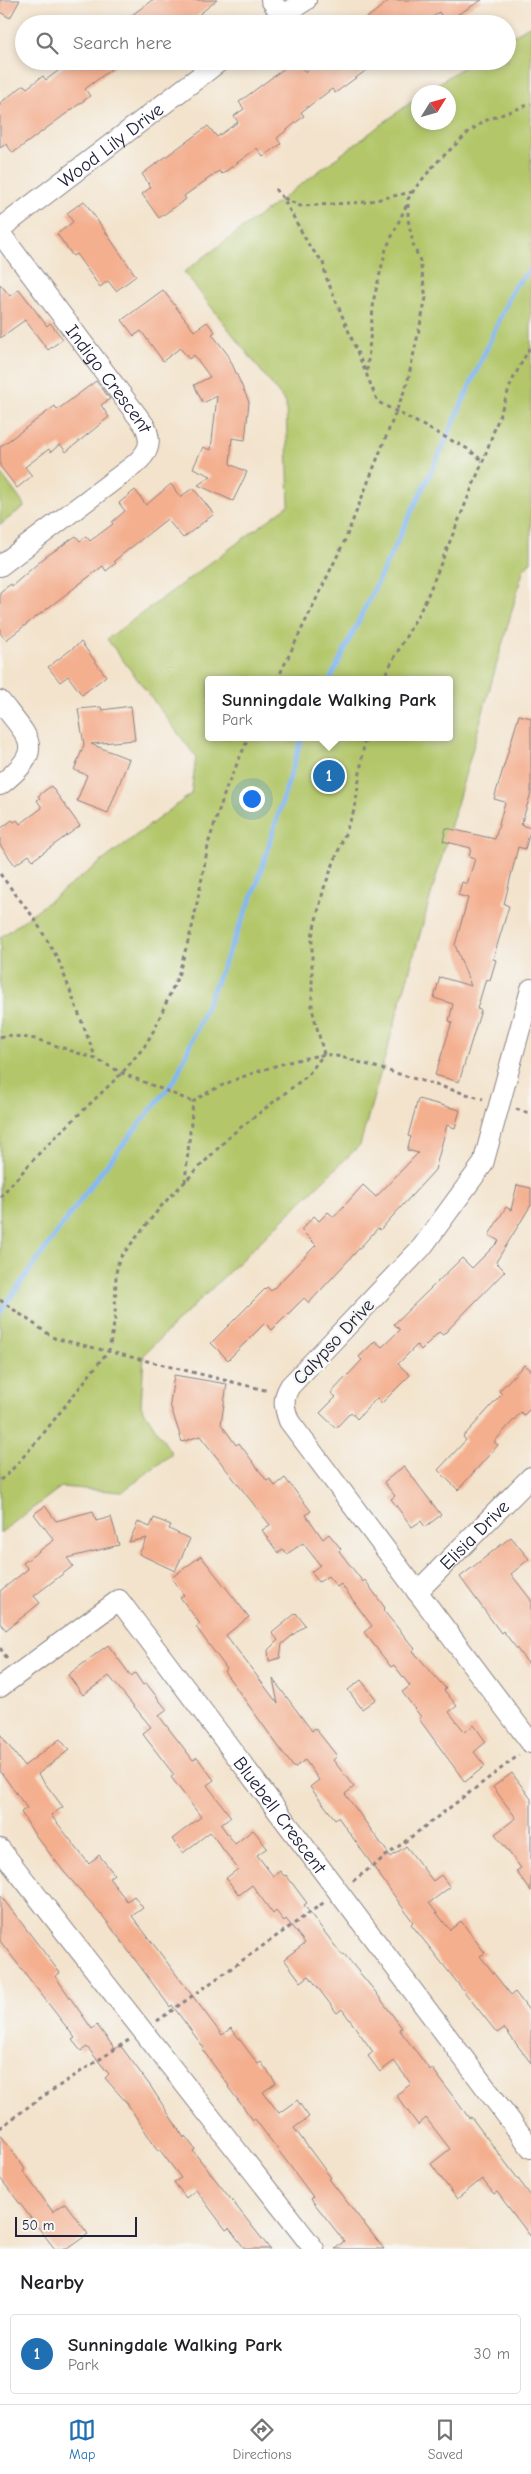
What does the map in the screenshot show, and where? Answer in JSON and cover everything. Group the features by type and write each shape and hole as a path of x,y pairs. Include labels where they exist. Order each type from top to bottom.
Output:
{"street":[{"path":"274,13 306,0"},
{"name":"Wood Lily Drive","path":"0,229 208,70"},
{"name":"Indigo Crescent","path":"0,233 145,426 150,436 150,447 144,457 134,465 0,566"},
{"path":"0,701 25,734 29,743 30,753 19,770 0,785"},
{"name":"Calypso Drive","path":"527,1747 417,1592 289,1421 284,1408 284,1395 298,1377 422,1247 483,1164 531,990"},
{"name":"Elisia Drive","path":"417,1592 531,1477"},
{"name":"Bluebell Crescent","path":"0,1686 119,1600 531,2148"},
{"path":"0,1849 314,2249"}],"path":[{"path":"367,372 374,298 386,249 413,192 436,163 484,121 531,104"},
{"path":"275,189 283,198 310,247 323,262 326,277 378,402 468,449 483,461"},
{"path":"283,198 300,206 366,202 413,192"},
{"path":"279,676 345,540 407,384 426,298 420,261 413,244 408,202"},
{"path":"384,676 425,602 483,461 514,375 531,345"},
{"path":"0,1197 43,1149 122,1073 144,1047 154,1030 178,976 194,916 209,841 227,786 247,741"},
{"path":"324,1054 312,1009 312,936 324,888 355,808 364,741"},
{"path":"0,874 34,918 58,959 96,1059"},
{"path":"0,1037 7,1035 36,1039 96,1059 122,1073 194,1102"},
{"path":"194,1102 225,1083 324,1054 345,1058 499,1104"},
{"path":"0,1480 39,1438 108,1350 115,1319 116,1273 119,1259 163,1204 231,1135 307,1076 324,1054"},
{"path":"185,1182 194,1102"},
{"path":"0,1300 47,1333 62,1340 284,1395"},
{"path":"0,2128 36,2101 143,2031 339,1892 527,1747"}],"green space":[{"path":"531,25 531,562 524,568 360,1145 144,1354 141,1406 172,1454 122,1492 61,1487 0,1533 0,938 191,794 196,757 107,639 289,505 286,403 184,272 411,102 411,130 456,130 456,85 436,85 459,70 516,70 516,34"},
{"path":"0,472 25,506 0,525"}],"building":[{"path":"0,0 20,0 10,18 0,12"},
{"path":"152,0 217,0 198,15 132,15"},
{"path":"390,0 482,0 457,15 441,15 439,12 435,15 371,15"},
{"path":"59,70 110,70 85,89 90,96 13,153 6,144 0,148 0,103 24,85 27,88 43,76 46,80"},
{"path":"282,70 304,70 305,72 308,70 367,70 335,93 332,89 301,112 304,116 277,138 281,144 263,157 257,148 222,174 219,171 184,196 186,199 159,218 142,194 151,187 142,174 208,126 217,137 238,122 234,116 244,109 239,102"},
{"path":"84,201 136,276 116,291 108,281 100,287 76,254 73,256 57,234 73,222 67,213"},
{"path":"0,284 10,296 19,289 47,326 50,323 63,339 48,350 25,320 0,338"},
{"path":"163,290 194,331 207,322 215,332 212,334 228,355 249,402 245,440 232,438 230,464 247,472 233,501 198,485 211,476 193,468 203,447 211,450 217,396 203,403 194,385 210,377 194,355 189,359 180,348 163,361 141,331 134,336 122,320"},
{"path":"96,381 110,399 101,405 109,417 66,452 60,444 51,452 49,449 25,467 32,476 17,488 0,466 0,447 55,406 57,410"},
{"path":"171,484 180,497 193,488 214,514 183,538 167,519 114,561 116,563 106,571 103,566 6,640 0,633 0,592 11,584 12,586 44,558 76,536 80,541 86,536 90,541 113,524 112,522 125,511 119,503 135,490 146,505"},
{"path":"81,642 106,676 82,695 68,676 60,682 48,667"},
{"path":"131,706 135,740 91,744 129,759 108,813 77,801 87,775 74,770 84,745 78,709 101,707 102,710"},
{"path":"519,715 531,718 531,793 521,825 531,828 525,849 518,847 504,904 509,906 493,959 496,960 490,980 486,979 477,1009 481,1010 459,1082 435,1075 452,1022 449,1021 453,1004 434,998 440,977 471,986 455,945 468,898 458,895 462,882 467,884 475,859 469,857 471,848 443,841 446,828 495,839 505,802 494,799"},
{"path":"51,786 80,826 33,860 29,855 15,865 0,845 0,829 12,820 14,822 17,820 20,824 42,808 37,800 40,798 38,796"},
{"path":"418,1099 460,1110 455,1128 447,1125 435,1170 309,1303 304,1298 272,1330 265,1323 228,1360 211,1343 267,1287 271,1291 316,1245 301,1230 314,1216 319,1221 328,1212 334,1217 363,1185 376,1197 418,1153 407,1150 411,1137 408,1136"},
{"path":"517,1185 531,1188 531,1205 496,1262 505,1271 443,1335 439,1332 421,1350 417,1345 398,1364 410,1375 382,1403 377,1398 357,1419 351,1412 336,1428 320,1413 336,1397 331,1393 362,1360 359,1357 375,1341 382,1347 400,1330 394,1324 462,1258 472,1268 499,1241 489,1235 506,1207 511,1210"},
{"path":"524,1365 531,1371 531,1408 524,1415 521,1412 494,1442 498,1445 458,1490 438,1470 466,1440 463,1437 502,1394 499,1391"},
{"path":"174,1375 227,1384 221,1424 236,1445 239,1443 267,1481 270,1479 275,1486 285,1478 311,1511 306,1515 323,1539 329,1534 341,1549 339,1551 363,1582 365,1580 385,1608 383,1610 415,1649 413,1651 446,1689 444,1690 457,1706 449,1712 465,1732 474,1725 486,1742 474,1752 485,1766 465,1782 419,1719 421,1717 402,1692 410,1686 394,1665 391,1667 364,1632 372,1626 341,1584 337,1587 328,1576 319,1582 311,1572 320,1565 303,1543 287,1554 283,1549 278,1553 262,1530 270,1525 200,1436 182,1442 170,1404"},
{"path":"404,1466 441,1515 425,1527 421,1521 412,1527 391,1499 395,1496 384,1482"},
{"path":"45,1506 56,1521 93,1511 96,1521 111,1517 119,1545 67,1558 73,1566 34,1596 40,1603 6,1630 0,1623 0,1591 28,1569 23,1563 54,1540 34,1514"},
{"path":"154,1518 171,1525 169,1529 190,1539 175,1571 139,1554 147,1538 129,1542 138,1522 150,1527"},
{"path":"511,1537 529,1559 511,1574 531,1600 531,1667 503,1631 501,1633 460,1577"},
{"path":"201,1556 249,1617 226,1635 278,1704 273,1679 312,1731 315,1728 337,1756 333,1760 354,1787 345,1794 391,1857 406,1846 433,1881 441,1875 450,1887 429,1903 450,1930 461,1921 485,1953 480,1956 511,1995 515,1992 531,2013 531,2063 504,2028 497,2033 411,1924 413,1922 338,1817 335,1819 310,1787 319,1780 305,1760 294,1768 224,1671 227,1669 196,1627 200,1624 180,1597 184,1595 171,1578"},
{"path":"296,1613 305,1625 282,1644 280,1658 269,1661 268,1650 278,1640 272,1633"},
{"path":"108,1645 131,1676 135,1673 143,1685 146,1683 167,1710 159,1716 193,1760 197,1757 214,1780 207,1785 231,1817 221,1825 235,1844 253,1830 255,1832 267,1848 257,1855 273,1876 280,1871 284,1876 286,1875 307,1903 304,1905 342,1955 344,1954 374,1990 402,2028 399,2029 430,2070 432,2068 531,2196 531,2237 497,2192 494,2194 482,2179 457,2199 431,2164 450,2149 426,2118 418,2125 396,2095 411,2084 394,2061 380,2072 368,2056 373,2052 342,2009 337,2013 309,1976 301,1982 284,1959 305,1943 286,1919 284,1921 276,1911 273,1914 252,1885 239,1895 226,1878 238,1869 210,1832 183,1853 172,1839 201,1817 171,1777 174,1775 142,1733 151,1727 109,1676 83,1695 68,1675"},
{"path":"361,1680 376,1699 362,1709 348,1690"},
{"path":"0,1734 24,1766 60,1739 69,1750 38,1774 63,1807 51,1815 89,1864 99,1855 114,1874 109,1878 127,1901 134,1896 143,1908 132,1916 222,2035 231,2028 258,2064 261,2062 276,2083 263,2092 279,2113 297,2100 309,2117 294,2128 331,2178 329,2179 384,2249 335,2249 344,2241 311,2199 313,2197 255,2119 253,2120 228,2087 202,2049 204,2048 172,2005 170,2007 102,1915 65,1873 33,1832 21,1812 27,1808 0,1771"},
{"path":"512,1773 531,1799 531,1891 516,1871 521,1868 495,1834 516,1818 493,1787"},
{"path":"0,1895 60,1973 55,1976 92,2029 97,2025 115,2049 120,2045 151,2087 184,2138 185,2136 195,2149 193,2151 270,2249 245,2249 229,2228 226,2230 196,2190 186,2198 174,2182 181,2178 159,2149 158,2151 127,2103 105,2078 109,2074 87,2047 81,2051 72,2040 75,2038 0,1941"},
{"path":"0,2134 25,2169 23,2171 53,2212 65,2203 88,2234 67,2249 55,2249 0,2178"}],"waterway":[{"path":"332,676 439,455 514,287 531,269"},
{"path":"0,1312 94,1181 176,1078 256,887 301,741"}],"place":[{"name":"Sunningdale Walking Park","path":"329,776"}]}
